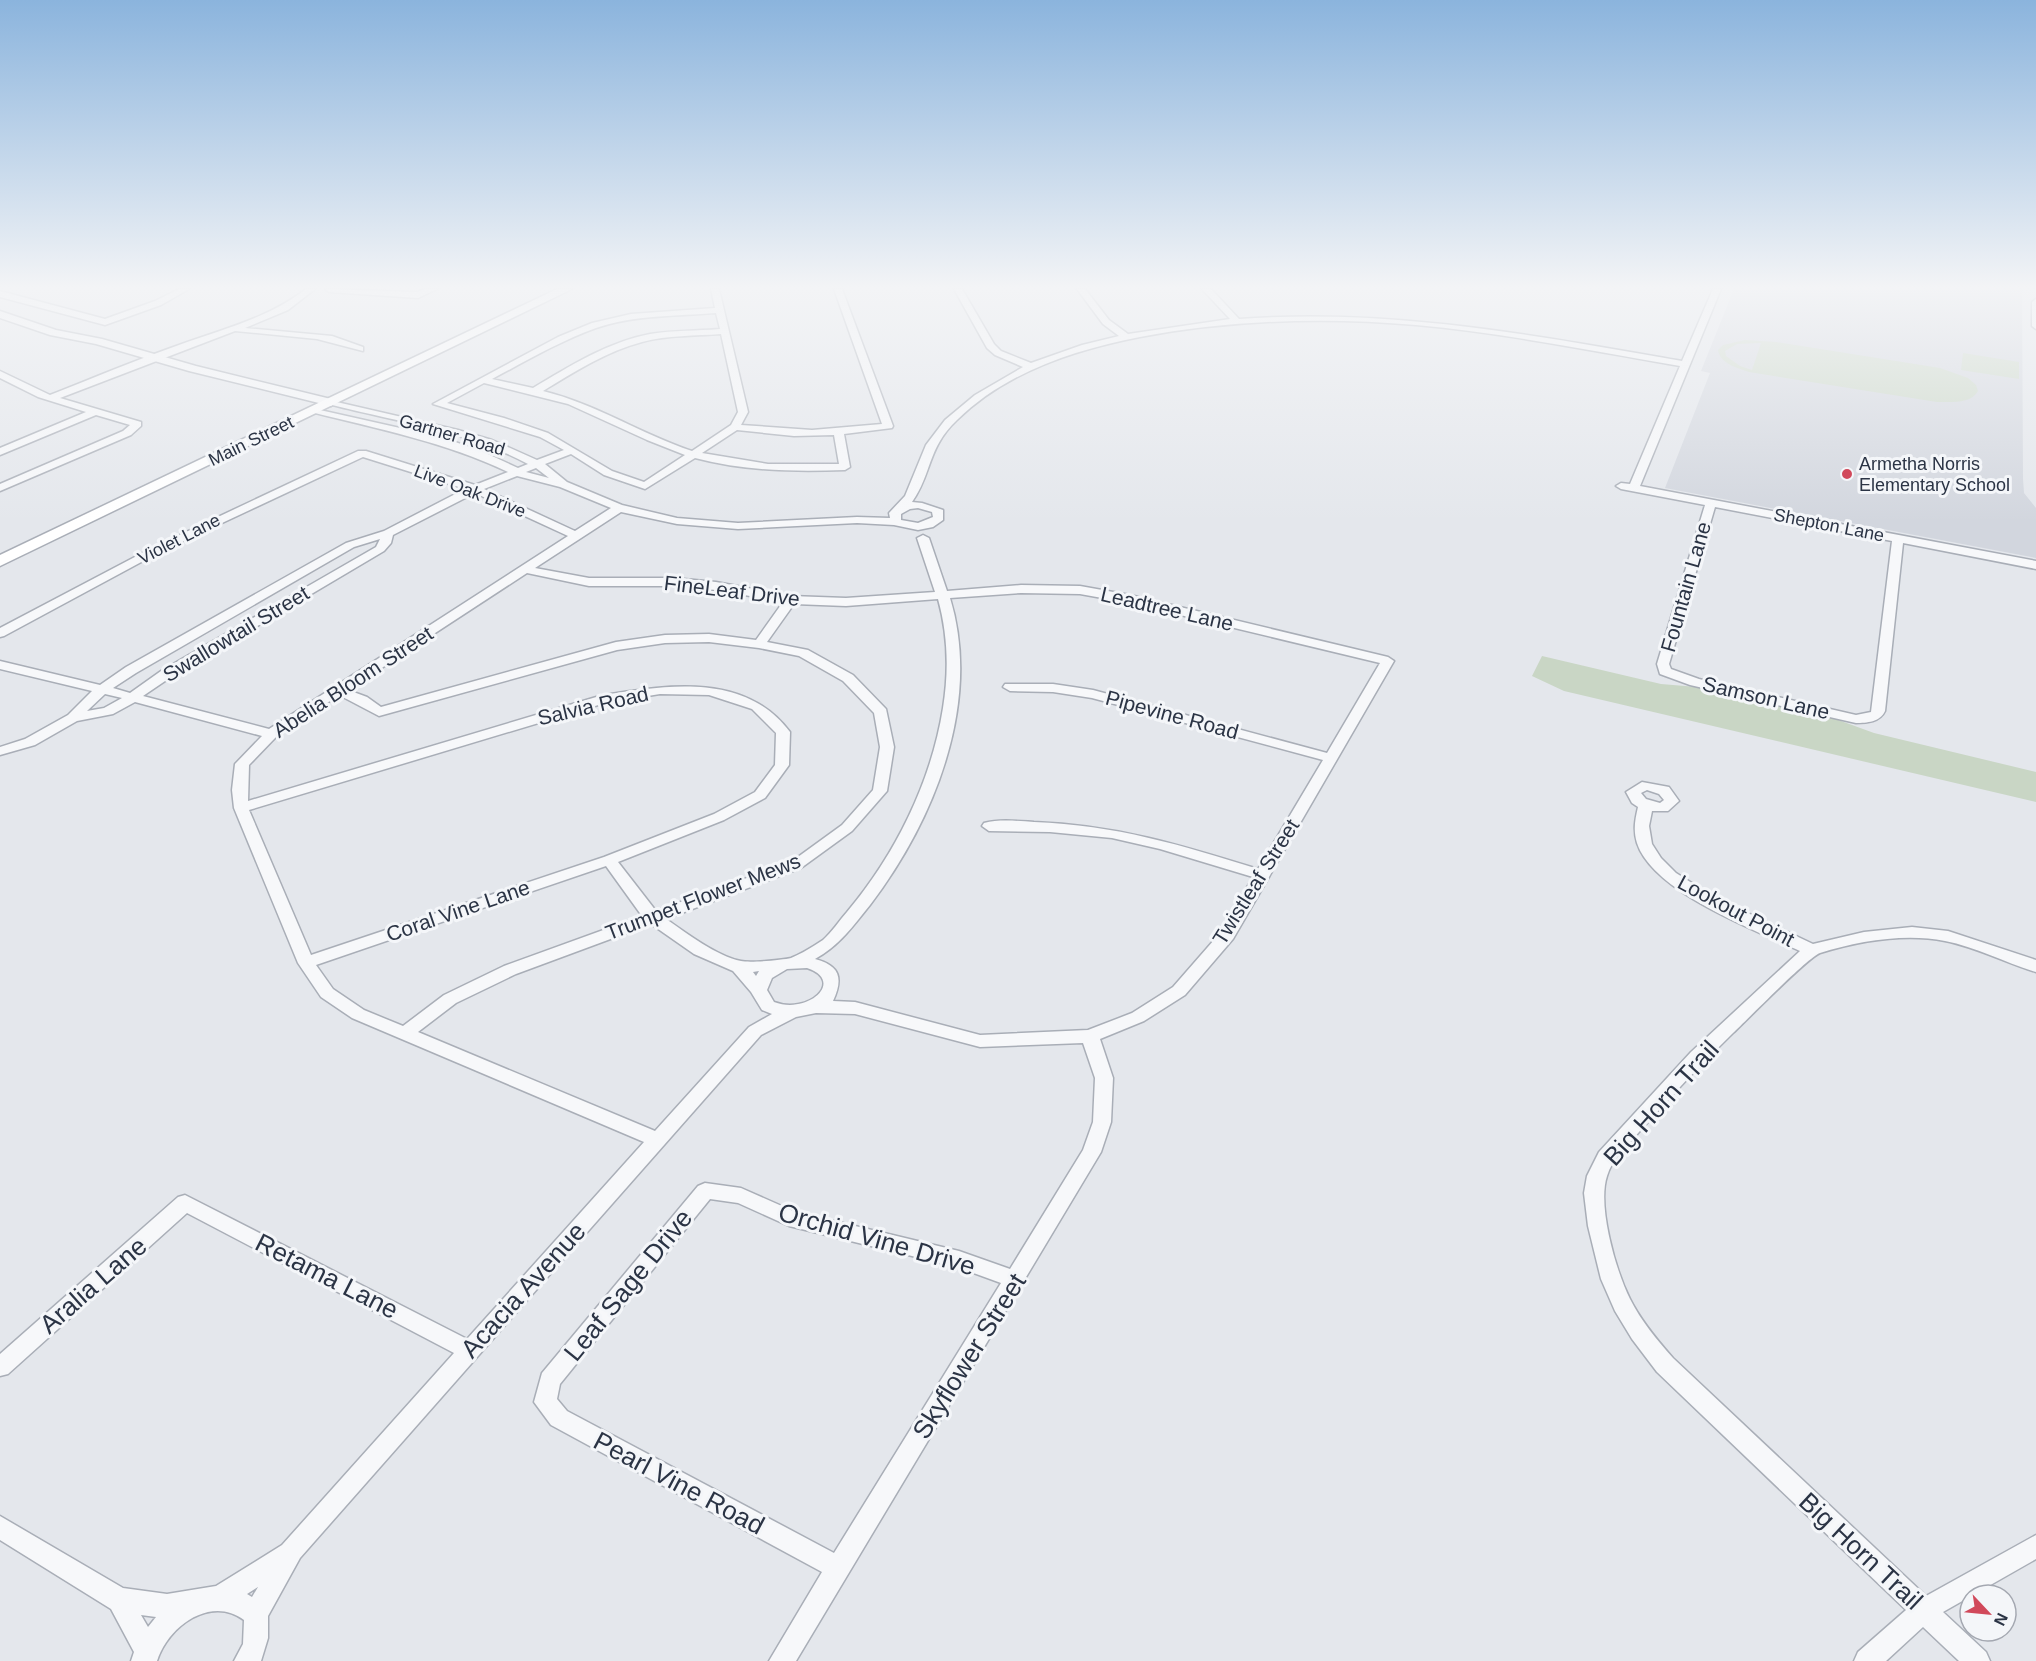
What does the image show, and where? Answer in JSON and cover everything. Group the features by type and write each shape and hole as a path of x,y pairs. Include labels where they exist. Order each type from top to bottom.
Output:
{"main road":[{"name":"Main Street","path":"0,561 390,367"},
{"name":"Main Street","path":"0,547 298,406 331,402 405,367"}],"street":[{"path":"50,398 140,367"},
{"path":"61,401 142,367"},
{"name":"Gartner Road","path":"162,367 298,406"},
{"name":"Gartner Road","path":"164,367 315,404 436,439 475,452 518,472 540,480 563,484 619,507 677,521 738,526 794,525 898,517"},
{"path":"508,367 438,404 500,420 544,435 608,473 645,486 735,427 743,412 732,367"},
{"path":"534,392 579,367"},
{"path":"735,427 773,434 807,435 888,426 866,367"},
{"path":"898,517 915,492 927,453 937,435 954,416 978,397 1031,367"},
{"path":"1634,488 1685,367"},
{"path":"0,488 127,433 137,426 136,422 50,398 3,378"},
{"path":"482,380 581,405 653,441 693,455 732,463 782,470 845,467 839,432"},
{"name":"Gartner Road","path":"331,402 475,438 536,464 554,474 563,484"},
{"path":"0,452 96,411"},
{"name":"Swallowtail Street","path":"73,718 86,703 131,670 350,544 388,534 456,496 572,450"},
{"name":"Live Oak Drive","path":"362,453 474,489 576,536"},
{"name":"Violet Lane","path":"0,633 154,551 362,453"},
{"name":"Shepton Lane","path":"1621,486 2036,565"},
{"path":"915,492 925,505"},
{"name":"Fountain Lane","path":"1665,671 1664,664 1711,503"},
{"path":"898,517 907,506 925,505 938,510 940,514 923,538"},
{"name":"Abelia Bloom Street","path":"619,507 271,734 242,764 239,790 241,808 306,963 327,993 358,1014 658,1140"},
{"path":"898,517 919,527 935,522"},
{"path":"760,994 766,974 829,943 867,898 885,872 919,808 942,750 950,715 954,658 952,632 923,538 898,517"},
{"name":"Swallowtail Street","path":"0,751 30,742 73,718 108,711 166,674 380,549 388,534"},
{"name":"Samson Lane","path":"1665,671 1695,682 1867,719 1877,714 1898,539"},
{"name":"FineLeaf Drive","path":"525,569 589,582 673,582 716,586 791,600 846,602 941,596"},
{"name":"Leadtree Lane","path":"941,596 1021,589 1080,590 1130,599 1388,661"},
{"path":"759,644 791,600"},
{"name":"Trumpet Flower Mews","path":"339,690 362,700 379,712 616,646 687,639 759,644 803,653 848,678 881,712 887,747 880,791 847,828 796,865 510,970 450,999 404,1034"},
{"name":"Twistleaf Street","path":"815,1006 855,1008 980,1041 1090,1036 1138,1017 1179,991 1227,935 1388,661"},
{"path":"0,666 133,697 271,734"},
{"name":"Pipevine Road","path":"1010,687 1053,688 1093,694 1331,758"},
{"name":"Salvia Road","path":"241,808 603,699 660,690 710,691 758,706 783,732 782,765 760,795 719,817 609,860"},
{"name":"Lookout Point","path":"1646,806 1642,814 1640,833 1656,863 1669,876 1707,900 1810,950"},
{"path":"989,826 1045,826 1151,841 1262,875"},
{"path":"609,860 652,917 700,950 739,967 790,963 817,965 855,1008"},
{"name":"Coral Vine Lane","path":"306,963 609,860"},
{"name":"Big Horn Trail","path":"1977,1661 1665,1365 1622,1305 1611,1279 1598,1226 1594,1193 1597,1176 1606,1157 1697,1057 1810,950 1864,937 1912,932 1963,940 2036,966"},
{"path":"739,967 768,1006 791,1012 815,1006 825,1000 829,976 829,943"},
{"name":"Acacia Avenue","path":"755,1031 760,994"},
{"name":"Acacia Avenue","path":"292,1550 755,1031 791,1012"},
{"name":"Skyflower Street","path":"782,1661 1092,1152 1102,1122 1104,1078 1090,1036"},
{"name":"Orchid Vine Drive","path":"705,1191 741,1196 789,1218 959,1259 1015,1280"},
{"name":"Leaf Sage Drive","path":"550,1380 705,1191"},
{"name":"Retama Lane","path":"185,1203 469,1350"},
{"name":"Aralia Lane","path":"0,1367 185,1203"},
{"name":"Pearl Vine Road","path":"550,1380 545,1402 559,1418 838,1568"},
{"path":"0,1527 120,1600 167,1606 221,1597 292,1550"},
{"path":"1867,1661 1924,1610 2036,1546"},
{"path":"247,1661 253,1652 257,1625 292,1550"},
{"path":"221,1597 244,1604 257,1625 264,1661"},
{"path":"120,1600 145,1655"},
{"path":"145,1655 168,1622 194,1602"}],"shaded area":[{"name":"Armetha Norris Elementary School","path":"1703,367 2022,367 2023,479 2024,493 2036,508 2036,558 1665,488 1710,373 1701,371"}],"green space":[{"path":"1734,367 1752,370 1753,367 1931,367 1968,378 1976,385 1978,391 1966,400 1937,402 1749,372"},
{"path":"1961,367 2019,367 2019,379 1961,370"},
{"path":"1542,656 1661,684 1697,687 1830,717 1874,733 2036,772 2036,802 1564,691 1532,676"}],"place":[{"name":"Armetha Norris Elementary School","path":"1847,474"}]}
